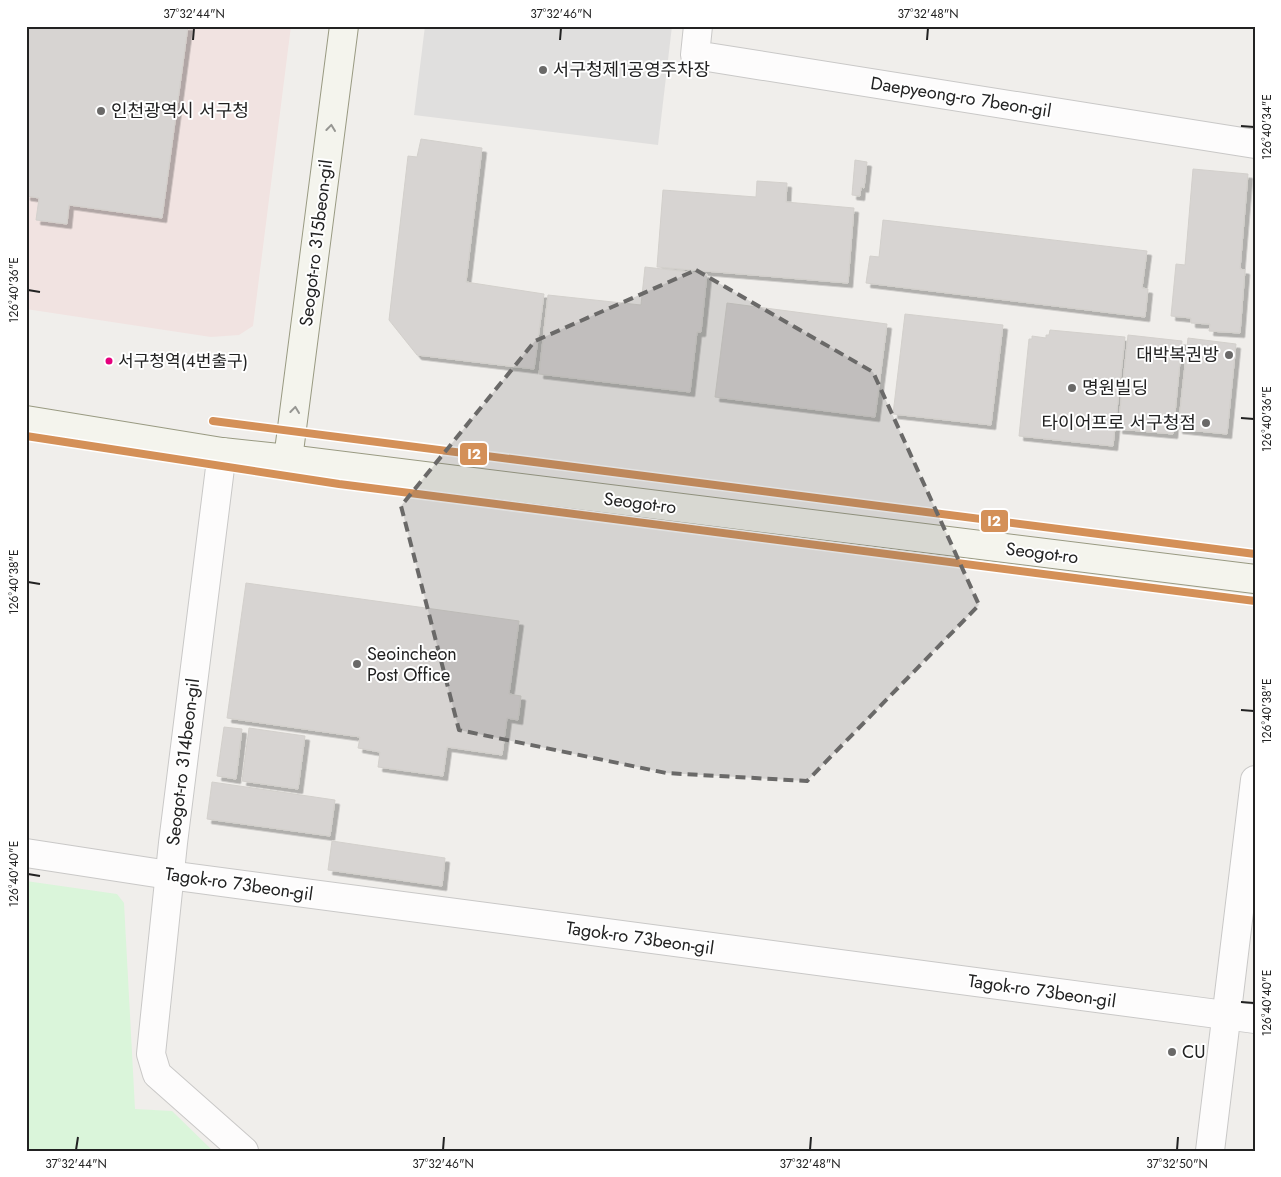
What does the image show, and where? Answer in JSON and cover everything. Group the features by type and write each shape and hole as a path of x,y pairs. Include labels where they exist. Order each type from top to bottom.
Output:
{"main road":[{"name":"Seogot-ro 315beon-gil","path":"288,459 344,26"},
{"name":"Seogot-ro","path":"26,420 222,452 1255,579"}],"street":[{"name":"Daepyeong-ro 7beon-gil","path":"698,26 695,55 1255,144"},
{"name":"Seogot-ro 314beon-gil","path":"222,452 169,875 151,1054 157,1074 244,1151"},
{"path":"1210,1151 1255,780"},
{"name":"Tagok-ro 73beon-gil","path":"26,853 169,875 1255,1019"}],"highlighted area":[{"path":"696,270 873,372 979,605 807,781 666,773 459,730 401,506 535,341"}],"shaded area":[{"path":"26,26 291,26 253,326 239,335 211,337 26,309"},
{"name":"서구청제1공영주차장","path":"425,26 672,26 658,145 414,115"}],"green space":[{"path":"26,881 117,894 124,903 135,1109 172,1111 213,1151 26,1151"}],"building":[{"name":"인천광역시 서구청","path":"26,26 188,26 162,218 69,205 67,224 36,220 39,198 26,196"},
{"path":"421,139 482,148 466,282 544,294 534,369 417,355 389,320 408,156 417,157"},
{"path":"855,160 867,162 864,188 861,187 860,196 852,195"},
{"path":"1193,169 1248,174 1240,269 1245,270 1240,333 1209,331 1210,324 1191,323 1191,318 1171,316 1176,264 1185,265"},
{"path":"757,181 787,183 786,202 854,208 848,283 657,267 663,190 756,197"},
{"path":"883,220 1147,251 1142,288 1148,289 1145,317 866,283 870,256 879,257"},
{"path":"645,267 707,274 701,332 697,332 690,392 539,374 548,295 641,305"},
{"path":"727,303 887,324 875,417 715,397"},
{"path":"905,314 1003,325 991,425 893,414"},
{"name":"명원빌딩","path":"1050,330 1125,337 1113,446 1019,436 1029,339 1032,339 1032,336 1046,338"},
{"path":"1128,335 1182,341 1173,434 1118,429"},
{"path":"1188,338 1236,344 1227,434 1178,429"},
{"path":"246,583 519,621 509,694 521,696 518,720 507,718 502,755 447,747 443,776 378,767 380,752 358,748 360,737 227,718"},
{"path":"224,727 242,729 236,779 217,776"},
{"path":"249,728 305,736 298,789 242,781"},
{"path":"212,782 335,800 330,836 207,819"},
{"path":"332,841 445,858 442,886 328,870"}],"transit line":[{"name":"I2","path":"213,421 1255,554"},
{"name":"I2","path":"26,436 339,484 1255,601"}],"place":[{"name":"서구청제1공영주차장","path":"543,70"},
{"name":"인천광역시 서구청","path":"101,111"},
{"name":"대박복권방","path":"1229,355"},
{"name":"서구청역(4번출구)","path":"109,361"},
{"name":"명원빌딩","path":"1072,388"},
{"name":"타이어프로 서구청점","path":"1206,423"},
{"name":"Seoincheon Post Office","path":"357,664"},
{"name":"CU","path":"1172,1052"}]}
